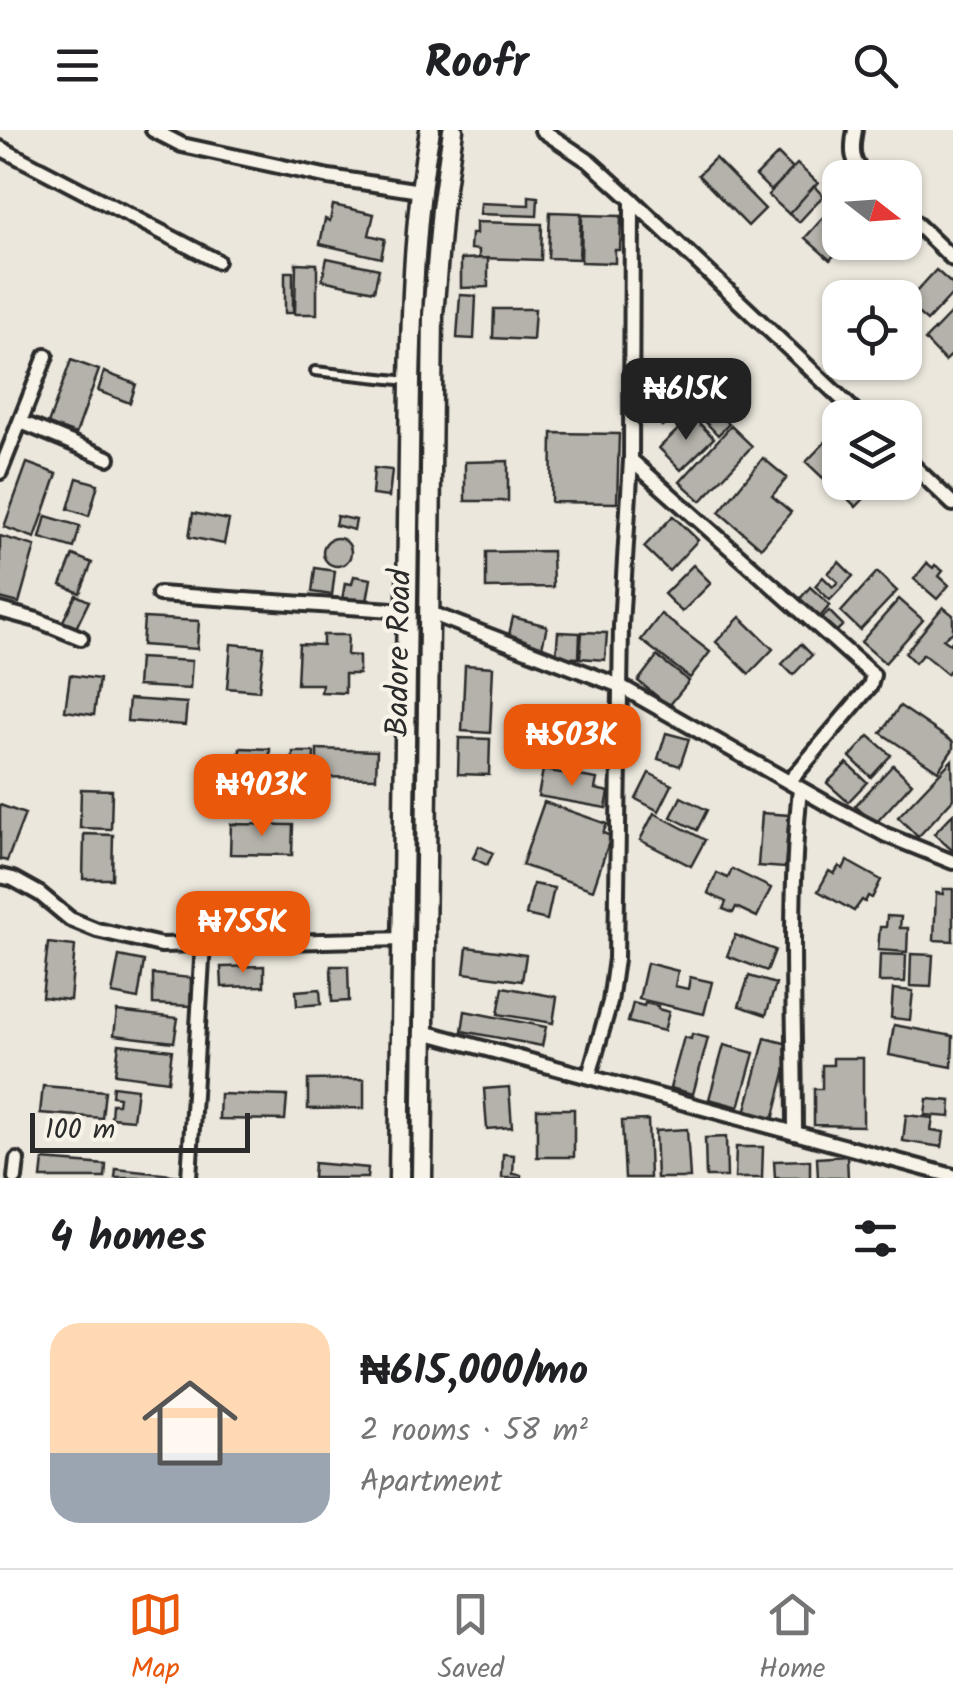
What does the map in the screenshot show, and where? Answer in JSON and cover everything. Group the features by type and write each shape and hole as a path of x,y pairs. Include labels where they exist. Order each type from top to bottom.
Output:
{"main road":[{"name":"Badore Road","path":"400,1178 410,382 420,192 430,130"},
{"name":"Badore Road","path":"422,1178 433,315 452,130"},
{"path":"409,492 432,493"}],"street":[{"path":"153,130 182,145 420,192"},
{"path":"542,130 590,162 843,400"},
{"path":"854,160 856,130"},
{"path":"0,148 217,261"},
{"path":"589,1076 610,1002 616,959 621,626 631,460 632,200"},
{"path":"922,229 953,259"},
{"path":"0,472 46,356"},
{"path":"20,422 108,458"},
{"path":"631,460 873,675 870,686 795,785 796,1133"},
{"path":"922,474 951,500"},
{"path":"158,594 407,611"},
{"path":"0,610 81,638"},
{"path":"430,613 620,686 886,835 953,862"},
{"path":"0,876 27,886 70,919 97,930 161,945 404,938"},
{"path":"189,1178 204,943"},
{"path":"424,1032 953,1176"},
{"path":"15,1178 17,1160"}],"lane":[{"path":"315,371 410,382"}],"building":[{"path":"778,154 793,169 771,191 756,176"},
{"path":"715,158 765,209 748,226 698,175"},
{"path":"797,164 818,183 789,214 768,195"},
{"path":"814,186 822,195 799,222 789,214"},
{"path":"529,196 538,197 537,216 480,214 481,203 529,205"},
{"path":"333,205 374,214 369,235 385,239 381,258 320,244 325,219 330,221"},
{"path":"550,212 581,213 579,259 548,258"},
{"path":"582,215 621,216 620,250 615,250 615,263 581,262"},
{"path":"822,219 822,253 805,238"},
{"path":"476,222 542,224 541,260 479,258 479,250 470,249"},
{"path":"327,258 379,269 374,291 322,280"},
{"path":"488,258 488,287 461,288 461,259"},
{"path":"296,263 317,264 317,314 295,314"},
{"path":"936,270 953,285 953,293 927,321 922,317 922,285"},
{"path":"285,272 293,272 293,313 285,313"},
{"path":"460,295 476,296 474,339 457,338"},
{"path":"494,309 535,309 533,340 493,338"},
{"path":"953,311 953,354 945,361 925,340"},
{"path":"71,360 99,370 76,434 48,424"},
{"path":"104,372 136,384 130,403 98,391"},
{"path":"687,378 703,393 693,404 678,388"},
{"path":"678,388 690,406 679,414 666,397"},
{"path":"666,397 679,414 662,426 649,409"},
{"path":"705,398 729,424 718,435 693,409"},
{"path":"692,416 714,438 681,470 659,448"},
{"path":"731,426 752,446 701,501 680,482"},
{"path":"552,433 619,434 617,503 551,502"},
{"path":"822,446 822,477 806,462"},
{"path":"763,458 787,478 772,496 791,512 761,548 719,512"},
{"path":"508,461 508,501 465,501 465,462"},
{"path":"27,463 57,474 35,538 4,527"},
{"path":"374,468 392,470 389,497 372,495"},
{"path":"77,478 98,484 89,516 68,509"},
{"path":"193,513 229,520 224,544 189,537"},
{"path":"46,516 80,526 74,548 40,538"},
{"path":"337,516 356,520 354,530 335,525"},
{"path":"673,516 698,540 669,571 644,547"},
{"path":"0,536 35,546 19,603 0,598"},
{"path":"337,538 347,542 351,552 347,562 337,566 327,562 323,552 327,542"},
{"path":"552,551 553,587 486,588 486,552"},
{"path":"73,555 92,563 80,593 61,585"},
{"path":"839,562 853,576 830,600 815,586 823,577 833,587 838,582 828,573"},
{"path":"927,563 943,571 939,576 949,585 937,599 914,579"},
{"path":"693,565 711,583 682,612 664,594"},
{"path":"315,568 335,571 332,595 312,592"},
{"path":"877,572 897,591 860,630 841,612"},
{"path":"354,576 371,579 367,601 342,600 345,583 352,584"},
{"path":"810,587 830,605 819,618 799,600"},
{"path":"76,595 89,601 74,632 61,625"},
{"path":"899,599 923,620 885,663 861,642"},
{"path":"943,607 953,615 953,632 943,639 950,644 953,640 953,675 923,654 915,663 905,653"},
{"path":"829,611 843,625 835,633 821,619"},
{"path":"661,614 710,652 690,678 641,640"},
{"path":"513,617 547,626 542,647 508,639"},
{"path":"740,617 773,649 749,674 716,642"},
{"path":"144,618 199,621 197,649 142,645"},
{"path":"558,632 580,633 579,658 556,657"},
{"path":"582,632 607,633 605,660 580,658"},
{"path":"323,635 348,635 347,655 359,656 359,674 345,674 345,693 321,692 322,684 297,684 299,644 323,645"},
{"path":"231,644 264,647 259,691 227,688"},
{"path":"801,644 812,655 793,675 782,664"},
{"path":"657,656 689,681 669,706 638,681"},
{"path":"139,658 192,661 190,689 137,686"},
{"path":"465,665 493,667 490,733 462,731"},
{"path":"70,675 99,679 94,715 65,711"},
{"path":"129,699 187,703 185,725 127,721"},
{"path":"900,706 953,742 953,749 938,771 881,733"},
{"path":"578,710 601,712 601,718 606,718 601,768 573,765"},
{"path":"666,733 689,739 680,766 658,759"},
{"path":"869,736 891,755 871,777 850,757"},
{"path":"459,738 490,739 489,775 458,774"},
{"path":"240,748 270,749 269,772 239,771"},
{"path":"317,749 377,751 376,778 317,777"},
{"path":"293,752 314,752 313,774 292,773"},
{"path":"952,760 953,799 918,837 898,817"},
{"path":"847,763 867,782 848,802 827,783"},
{"path":"893,765 912,783 875,824 855,806"},
{"path":"543,770 597,779 595,789 609,792 606,808 538,796"},
{"path":"649,773 672,785 659,811 636,799"},
{"path":"81,789 112,790 111,829 80,828"},
{"path":"681,797 707,810 697,830 671,817"},
{"path":"544,802 607,824 603,833 611,836 593,890 522,865"},
{"path":"0,805 25,814 7,861 0,859"},
{"path":"654,813 705,840 691,866 640,840"},
{"path":"762,813 789,815 785,868 758,866"},
{"path":"953,814 953,851 934,834"},
{"path":"231,824 293,825 292,855 230,854"},
{"path":"84,834 113,835 112,879 83,879"},
{"path":"479,846 493,853 487,865 473,858"},
{"path":"847,861 881,880 872,898 862,900 854,911 818,891 829,871 834,874 839,866 843,869"},
{"path":"732,869 771,888 757,917 736,907 733,913 723,909 726,902 708,893 717,873 728,878"},
{"path":"533,884 554,888 547,920 526,915"},
{"path":"943,889 953,889 953,941 934,940 936,893 943,894"},
{"path":"281,904 282,930 226,931 225,905"},
{"path":"887,916 901,917 900,928 908,928 907,952 878,950 880,927 886,927"},
{"path":"735,935 775,950 767,971 727,956"},
{"path":"48,943 75,946 70,1000 42,997"},
{"path":"467,947 526,955 522,981 464,973"},
{"path":"880,954 906,955 905,982 879,982"},
{"path":"911,954 933,955 931,987 910,986"},
{"path":"119,956 144,961 138,999 112,994"},
{"path":"647,963 678,971 675,986 688,989 690,977 712,982 704,1014 639,999"},
{"path":"264,966 264,986 222,987 221,967"},
{"path":"331,966 348,966 349,1001 332,1002"},
{"path":"153,974 191,978 190,1006 153,1004"},
{"path":"749,976 776,984 766,1015 739,1006"},
{"path":"503,987 557,997 553,1023 498,1014"},
{"path":"320,989 321,1004 297,1006 296,991"},
{"path":"893,989 913,991 910,1020 891,1018"},
{"path":"633,1003 658,1006 669,1012 664,1031 628,1022"},
{"path":"117,1011 178,1018 174,1042 114,1035"},
{"path":"465,1011 546,1027 542,1046 462,1031"},
{"path":"894,1025 953,1036 952,1067 889,1055"},
{"path":"692,1034 708,1038 693,1094 670,1088 684,1037 691,1039"},
{"path":"765,1038 792,1045 773,1120 745,1113"},
{"path":"119,1044 172,1050 168,1081 115,1074"},
{"path":"724,1045 754,1053 739,1107 709,1099"},
{"path":"833,1058 863,1058 863,1126 814,1125 814,1089 822,1089 822,1065 833,1065"},
{"path":"364,1079 364,1108 308,1109 308,1080"},
{"path":"43,1086 105,1091 102,1118 40,1113"},
{"path":"113,1086 137,1089 133,1120 111,1118 112,1104 118,1104 119,1097 112,1096"},
{"path":"509,1087 512,1127 487,1129 484,1089"},
{"path":"220,1094 287,1096 285,1120 219,1119"},
{"path":"927,1099 951,1101 950,1117 925,1115"},
{"path":"537,1109 574,1109 574,1157 537,1157"},
{"path":"906,1115 933,1118 931,1130 944,1132 942,1147 903,1141"},
{"path":"648,1120 650,1178 625,1178 622,1121"},
{"path":"687,1129 690,1178 657,1178 655,1131"},
{"path":"726,1137 727,1177 706,1177 705,1138"},
{"path":"736,1147 763,1147 762,1178 735,1178"},
{"path":"503,1154 514,1155 513,1174 521,1178 502,1178"},
{"path":"847,1156 848,1178 818,1178 817,1158"},
{"path":"43,1160 106,1165 105,1178 41,1178"},
{"path":"810,1160 810,1178 775,1178 774,1161"},
{"path":"314,1163 368,1168 367,1178 313,1178"},
{"path":"116,1169 182,1176 182,1178 115,1178"}]}
